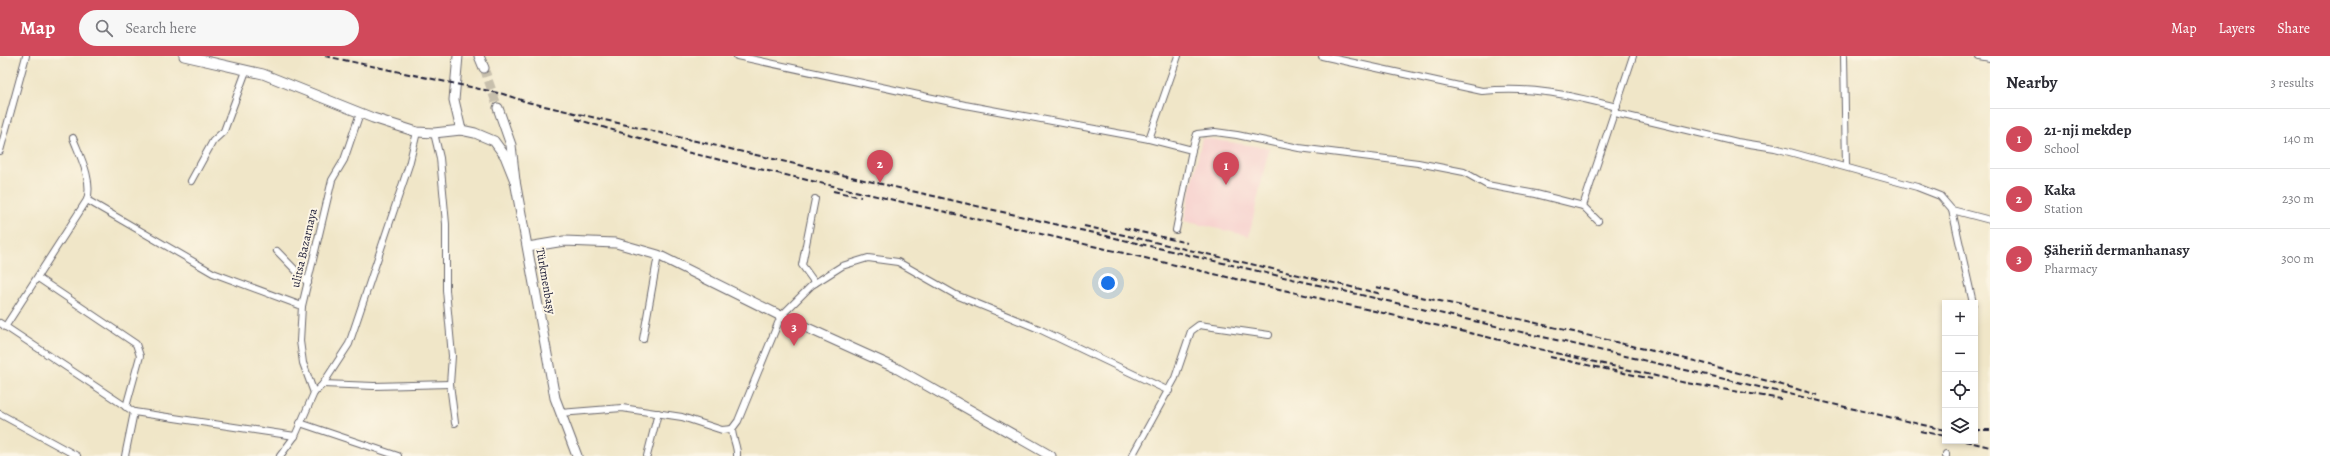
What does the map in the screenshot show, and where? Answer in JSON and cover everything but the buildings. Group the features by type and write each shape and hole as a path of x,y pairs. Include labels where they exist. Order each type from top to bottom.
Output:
{"street":[{"path":"0,152 26,56"},
{"path":"184,56 263,74 360,113 417,132 434,133 461,130 475,132 494,141 505,156 515,181"},
{"path":"458,56 454,100 461,130"},
{"path":"479,56 484,68"},
{"path":"737,56 965,105 1149,139 1192,150"},
{"path":"1149,139 1178,56"},
{"path":"1322,56 1482,91 1511,89 1557,92 1616,110 1737,142 1775,148 1846,167 1940,196 1952,210 1972,300"},
{"path":"1583,206 1633,56"},
{"path":"1844,56 1846,167"},
{"path":"1979,56 1990,58"},
{"path":"191,181 213,141 224,131 246,71"},
{"name":"Türkmenbaşy","path":"498,108 511,146 515,181 555,398 577,456"},
{"name":"ulitsa Bazarnaya","path":"314,393 303,363 300,341 302,306 332,180 344,160 360,113"},
{"path":"280,456 294,436 314,393 323,384 349,344 409,165 417,132"},
{"path":"1176,230 1192,150 1197,134 1215,132 1299,148 1418,163 1464,172 1487,185 1536,194 1583,206 1598,221"},
{"path":"434,133 440,158 446,224 446,290 452,356 450,384 455,423"},
{"path":"73,138 84,164 90,192 87,200 38,278 3,325 134,412 294,436"},
{"path":"815,198 802,265 815,283"},
{"path":"87,200 213,273 302,306"},
{"path":"1952,210 1990,220"},
{"path":"528,247 564,241 616,243 658,255 781,316 896,368 1051,456"},
{"path":"277,250 308,283"},
{"path":"643,339 658,255"},
{"path":"736,456 737,450 732,440 732,429 738,421 781,316 815,283 842,266 868,258 898,262 956,295 1039,329 1168,391"},
{"path":"38,278 136,344 140,356 126,407"},
{"path":"1132,456 1175,378 1191,331 1199,325 1269,335"},
{"path":"323,384 374,386 450,384"},
{"path":"560,413 622,408 682,417 722,430 732,429"},
{"path":"125,456 134,412"},
{"path":"647,456 658,413"},
{"path":"0,414 77,456"},
{"path":"300,423 398,456"}],"shaded area":[{"path":"1202,138 1269,148 1249,236 1184,221"}],"tunnel":[{"path":"484,68 498,108"}],"railway":[{"path":"325,56 503,94 527,102 1942,429"},
{"path":"576,119 686,152 1686,383 1781,399"},
{"path":"833,191 861,197"},
{"path":"1084,226 1382,294"},
{"path":"1124,228 1187,243"},
{"path":"1376,287 1494,313 1699,362 1818,395"},
{"path":"1550,357 1652,379"},
{"path":"1978,430 1990,430"},
{"path":"1920,431 1942,435"},
{"path":"1978,444 1990,447"}],"place":[{"name":"Kaka","path":"880,183"},
{"name":"21-nji mekdep","path":"1226,185"},
{"name":"Şäheriň dermanhanasy","path":"794,346"}]}
